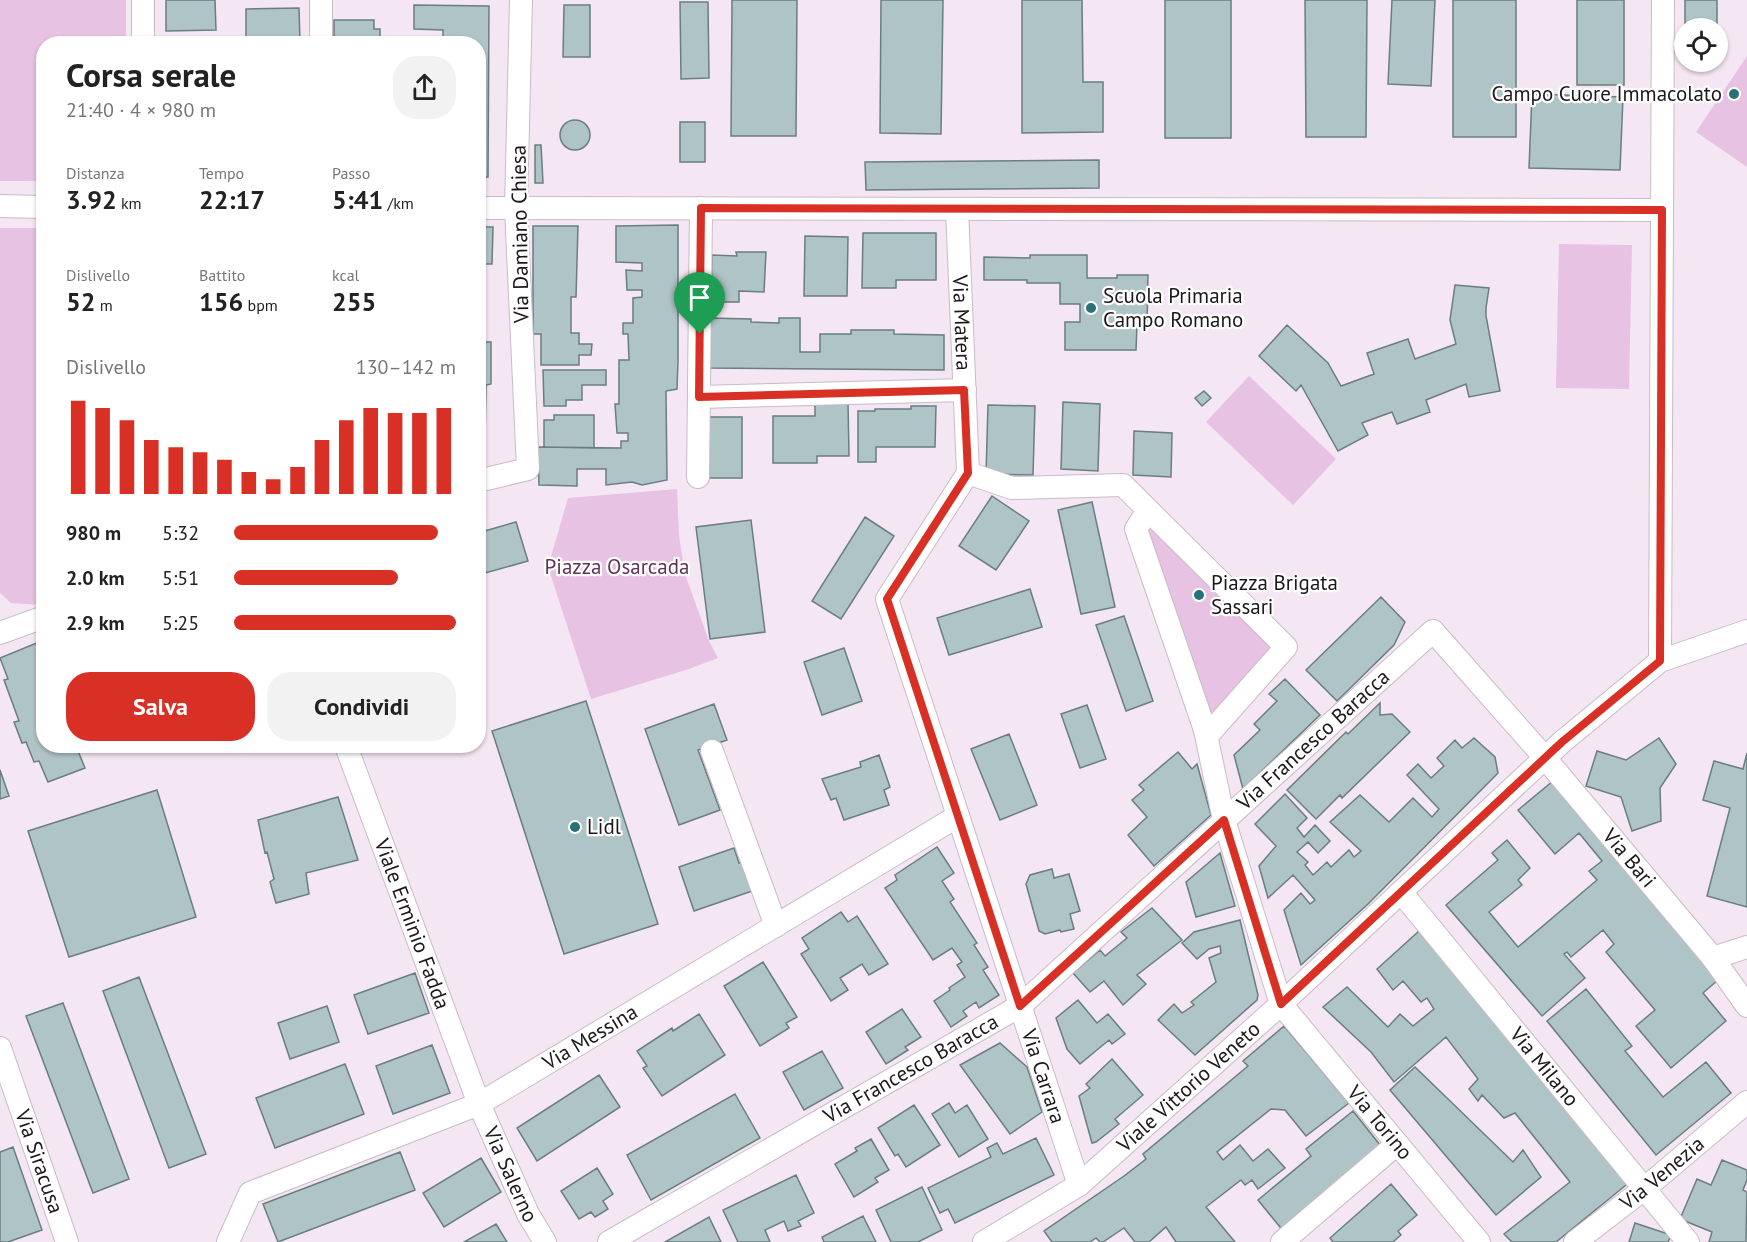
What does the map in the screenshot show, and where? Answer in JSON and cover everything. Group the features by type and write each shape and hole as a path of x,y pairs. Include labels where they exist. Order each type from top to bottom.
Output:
{"street":[{"path":"143,0 143,36"},
{"path":"321,0 321,36"},
{"name":"Via Damiano Chiesa","path":"486,479 528,469 516,208 521,0"},
{"path":"1660,661 1664,0"},
{"path":"0,206 36,207"},
{"path":"486,208 1662,210"},
{"path":"698,477 701,208"},
{"name":"Via Matera","path":"957,209 968,473"},
{"path":"699,397 964,390"},
{"path":"968,473 1012,488 1123,485 1286,647 1207,736"},
{"name":"Via Carrara","path":"968,473 887,599 1079,1185"},
{"path":"1148,510 1136,529 1207,736 1224,820 1281,1004"},
{"path":"0,633 36,620"},
{"name":"Via Francesco Baracca","path":"609,1242 1020,1006 1433,631 1545,758"},
{"name":"Viale Vittorio Veneto","path":"984,1242 1079,1185 1281,1004 1545,758 1660,661 1747,631"},
{"path":"712,751 776,926"},
{"name":"Viale Erminio Fadda","path":"349,753 479,1104"},
{"name":"Via Bari","path":"1545,758 1713,958 1747,1006"},
{"name":"Via Messina","path":"228,1242 250,1193 479,1104 958,816"},
{"name":"Via Milano","path":"1401,892 1688,1242"},
{"path":"1713,958 1747,947"},
{"name":"Via Torino","path":"1281,1004 1479,1242"},
{"name":"Via Siracusa","path":"0,1048 67,1242"},
{"name":"Via Venezia","path":"1575,1242 1644,1189 1747,1102"},
{"name":"Via Salerno","path":"479,1104 528,1214 545,1242"},
{"path":"1282,1242 1396,1144"}],"green space":[{"path":"0,0 126,0 126,36 36,36 36,181 0,181"},
{"name":"Campo Cuore Immacolato","path":"1747,56 1747,167 1696,132"},
{"path":"0,228 36,228 36,605 11,603 0,593"},
{"path":"1559,244 1632,245 1629,389 1556,388"},
{"path":"1249,376 1336,459 1293,505 1206,422"},
{"name":"Piazza Osarcada","path":"677,489 679,536 685,574 709,641 718,658 591,699 548,567 568,498"},
{"path":"1154,523 1276,650 1207,727 1143,536"}],"building":[{"path":"166,0 215,0 216,30 166,31"},
{"path":"732,0 797,0 796,136 731,136"},
{"path":"881,0 943,0 941,134 880,133"},
{"path":"1022,0 1082,0 1083,82 1103,82 1103,132 1022,133"},
{"path":"1165,0 1231,0 1231,138 1165,138"},
{"path":"1305,0 1367,0 1366,137 1306,137"},
{"path":"1392,0 1435,0 1431,86 1388,84"},
{"path":"1453,0 1516,0 1516,137 1453,137"},
{"path":"1577,0 1624,0 1624,85 1577,85"},
{"path":"1685,0 1717,0 1717,18 1685,18"},
{"path":"680,2 708,2 709,78 681,79"},
{"path":"414,5 489,6 488,177 486,177 486,36 443,36 443,30 414,29"},
{"path":"564,5 590,5 590,57 563,57"},
{"path":"299,8 300,36 246,36 246,9"},
{"path":"334,20 374,20 374,29 380,29 380,36 334,36"},
{"path":"1532,94 1623,97 1620,170 1529,168"},
{"path":"575,120 581,121 589,129 589,141 581,149 575,150 569,149 561,141 560,135 561,129 569,121"},
{"path":"680,122 705,122 705,162 680,162"},
{"path":"535,145 541,145 543,183 535,183"},
{"path":"1099,160 1099,188 866,190 865,162"},
{"path":"678,225 677,389 666,391 667,480 642,485 632,482 606,485 606,469 577,469 577,486 539,485 538,447 621,448 621,441 628,441 628,433 617,433 615,404 619,404 619,360 629,360 628,334 623,334 623,323 633,323 633,298 642,297 642,290 627,290 626,270 642,271 642,263 616,262 616,226"},
{"path":"533,226 578,226 576,297 571,297 571,333 579,333 579,344 592,344 591,355 579,355 579,365 541,365 541,334 533,334"},
{"path":"486,227 493,227 492,264 486,264"},
{"path":"863,233 936,233 936,280 896,280 896,288 862,288"},
{"path":"805,236 848,237 847,296 804,296"},
{"path":"736,252 766,252 764,292 739,291 739,302 711,302 712,255 737,256"},
{"path":"1030,255 1087,255 1087,278 1148,275 1147,325 1137,324 1136,350 1065,350 1065,322 1080,322 1080,304 1060,304 1060,283 984,280 984,257 1030,258"},
{"path":"1455,285 1489,288 1486,316 1500,391 1469,397 1466,384 1426,400 1430,412 1397,424 1392,412 1362,423 1368,435 1338,451 1301,385 1296,391 1259,356 1287,325 1328,363 1341,386 1374,374 1367,353 1408,339 1415,359 1456,344 1450,320"},
{"path":"709,318 751,319 751,322 779,323 779,318 800,318 800,352 820,352 820,334 851,334 851,330 894,330 894,334 944,335 944,370 709,368"},
{"path":"486,342 491,342 491,384 486,385"},
{"path":"543,370 606,370 606,385 582,385 582,400 566,400 566,406 544,406"},
{"path":"1204,391 1211,398 1202,406 1195,398"},
{"path":"1063,402 1100,404 1098,471 1061,469"},
{"path":"848,403 849,456 817,456 817,463 773,463 773,416 815,416 815,404"},
{"path":"988,405 1035,406 1033,475 986,474"},
{"path":"911,406 936,406 935,447 876,447 876,462 858,462 858,411 911,409"},
{"path":"554,415 594,415 594,448 544,447 544,420 554,420"},
{"path":"707,417 742,417 742,478 708,478"},
{"path":"1134,431 1172,433 1171,477 1133,475"},
{"path":"992,496 1029,521 996,570 959,546"},
{"path":"1092,502 1115,607 1081,614 1058,510"},
{"path":"865,517 894,536 841,619 812,601"},
{"path":"751,520 765,632 710,639 696,527"},
{"path":"516,522 528,561 486,573 486,531"},
{"path":"1030,589 1042,627 949,655 937,618"},
{"path":"1381,597 1405,622 1394,645 1337,701 1306,670"},
{"path":"1124,616 1153,701 1126,711 1096,625"},
{"path":"36,643 36,753 79,753 85,768 48,782 39,761 34,762 26,742 22,743 14,722 19,721 4,680 8,679 0,658"},
{"path":"844,648 862,701 822,715 804,662"},
{"path":"1285,679 1320,715 1243,789 1234,755 1260,730 1254,724 1277,701 1269,694"},
{"name":"Lidl","path":"586,701 658,924 564,954 492,731"},
{"path":"1380,703 1380,715 1392,714 1410,732 1342,798 1340,795 1316,819 1287,790 1346,732 1348,734"},
{"path":"714,704 727,740 698,750 720,810 679,825 645,729"},
{"path":"1087,705 1106,759 1080,768 1061,714"},
{"path":"1009,734 1037,805 1000,820 971,749"},
{"path":"1474,738 1495,757 1498,773 1368,904 1301,965 1284,910 1301,893 1310,904 1315,900 1293,875 1268,898 1259,866 1276,846 1255,824 1285,794 1307,818 1297,828 1304,837 1315,825 1330,841 1318,853 1308,842 1297,852 1308,862 1305,865 1313,875 1327,862 1331,867 1349,850 1354,857 1361,851 1330,822 1360,795 1389,822 1413,798 1432,817 1439,809 1407,775 1418,764 1431,778 1444,766 1437,758 1455,740 1462,748"},
{"path":"1659,738 1676,764 1660,788 1661,821 1632,831 1621,797 1586,786 1597,751 1626,760"},
{"path":"1178,752 1192,769 1197,764 1211,815 1154,866 1128,835 1147,817 1132,800 1144,790 1139,785"},
{"path":"1747,753 1747,907 1707,896 1730,808 1703,800 1714,761 1743,769"},
{"path":"879,755 890,787 884,790 889,805 844,820 836,798 831,800 822,779 861,767 860,762"},
{"path":"0,770 9,796 0,799"},
{"path":"1553,781 1718,980 1703,993 1726,1021 1671,1068 1636,1026 1655,1010 1606,952 1614,944 1603,930 1571,957 1567,952 1564,954 1585,978 1542,1016 1446,905 1498,860 1492,853 1507,840 1530,868 1518,880 1522,885 1489,912 1518,947 1597,880 1589,871 1602,861 1579,833 1555,854 1518,810"},
{"path":"157,790 196,917 69,957 28,831"},
{"path":"338,797 358,860 306,873 309,894 276,903 270,882 274,879 267,852 265,853 258,820"},
{"path":"937,847 954,873 942,881 954,899 950,902 977,943 974,945 988,967 983,970 999,995 979,1008 976,1002 963,1011 967,1016 951,1027 934,1001 965,977 957,965 962,962 952,948 933,960 885,888 897,880 895,875"},
{"path":"734,848 739,863 745,861 755,890 694,911 679,867"},
{"path":"1220,853 1235,906 1196,917 1186,882"},
{"path":"1052,869 1054,878 1069,874 1080,911 1070,914 1074,929 1045,934 1039,931 1026,884 1030,875"},
{"path":"1152,908 1182,940 1137,975 1146,984 1123,1005 1104,981 1090,992 1073,973 1100,950 1105,956 1127,938 1121,932"},
{"path":"841,912 848,922 857,916 888,964 869,975 862,964 840,978 848,990 831,1001 801,954 809,949 802,938"},
{"path":"1240,920 1258,995 1257,1000 1195,1055 1158,1020 1174,1004 1182,1013 1194,1005 1191,1002 1216,982 1209,958 1221,953 1220,946 1209,949 1197,959 1182,943 1194,932"},
{"path":"1420,930 1631,1181 1556,1242 1512,1242 1504,1234 1570,1182 1515,1113 1504,1118 1482,1095 1478,1101 1469,1089 1478,1079 1446,1037 1394,1082 1371,1052 1323,1007 1347,987 1388,1027 1400,1014 1413,1026 1434,1009 1427,998 1421,1002 1403,981 1393,990 1377,969"},
{"path":"763,962 797,1017 786,1023 789,1028 760,1046 724,986"},
{"path":"415,973 429,1013 368,1034 354,995"},
{"path":"139,977 206,1154 169,1168 103,991"},
{"path":"1586,989 1632,1046 1625,1051 1663,1097 1706,1062 1731,1093 1656,1155 1547,1021"},
{"path":"1078,1000 1097,1023 1108,1014 1125,1034 1112,1044 1109,1040 1080,1064 1067,1049 1056,1018"},
{"path":"63,1003 129,1179 93,1193 26,1016"},
{"path":"327,1006 339,1042 290,1059 278,1023"},
{"path":"902,1009 921,1037 905,1047 908,1050 886,1064 866,1032"},
{"path":"699,1014 725,1055 662,1096 643,1068 647,1066 637,1051 672,1028 673,1031"},
{"path":"1284,1026 1349,1103 1306,1136 1285,1110 1271,1109 1217,1152 1223,1160 1240,1145 1253,1161 1268,1149 1285,1168 1258,1189 1252,1180 1245,1185 1241,1180 1206,1207 1235,1242 1176,1242 1166,1227 1149,1242 1135,1242 1124,1228 1103,1242 1096,1238 1090,1242 1052,1242 1044,1231 1146,1159 1143,1154 1248,1066 1243,1061"},
{"path":"1000,1043 1027,1067 1042,1112 1010,1134 960,1065"},
{"path":"432,1045 450,1093 393,1114 376,1066"},
{"path":"822,1051 843,1088 804,1110 783,1072"},
{"path":"1112,1059 1143,1095 1115,1119 1119,1124 1092,1143 1079,1096 1090,1088 1086,1084"},
{"path":"345,1064 364,1114 275,1148 256,1098"},
{"path":"1415,1067 1513,1162 1523,1150 1541,1177 1496,1215 1390,1090"},
{"path":"599,1075 620,1107 537,1161 517,1128"},
{"path":"735,1094 760,1138 651,1200 627,1155"},
{"path":"949,1103 955,1113 967,1105 988,1139 959,1157 932,1114"},
{"path":"914,1105 940,1145 906,1167 898,1154 895,1156 878,1128"},
{"path":"1353,1111 1384,1150 1284,1232 1258,1200 1311,1156 1306,1149"},
{"path":"1036,1138 1054,1175 955,1223 948,1209 940,1213 928,1188 991,1157 987,1148 997,1143 1003,1154"},
{"path":"871,1139 889,1170 875,1178 878,1182 854,1197 835,1164 857,1151 855,1148"},
{"path":"13,1147 42,1230 8,1242 0,1242 0,1152"},
{"path":"400,1152 415,1190 278,1242 263,1204"},
{"path":"481,1158 501,1192 444,1227 423,1193"},
{"path":"1722,1160 1747,1170 1747,1180 1743,1190 1747,1192 1746,1242 1709,1242 1712,1232 1680,1219 1697,1179 1711,1185"},
{"path":"597,1168 613,1194 603,1201 608,1209 595,1217 591,1212 579,1219 561,1191"},
{"path":"796,1175 814,1213 798,1221 801,1226 788,1231 784,1221 765,1230 770,1242 738,1242 723,1210"},
{"path":"1391,1184 1417,1215 1398,1231 1401,1235 1393,1242 1333,1242 1330,1238"},
{"path":"922,1187 942,1230 918,1242 891,1242 876,1210"},
{"path":"863,1216 876,1242 824,1242 822,1237"},
{"path":"709,1217 721,1242 665,1242"},
{"path":"1635,1223 1671,1235 1668,1242 1629,1242"},
{"path":"496,1224 507,1242 464,1242"}],"place":[{"name":"Campo Cuore Immacolato","path":"1734,94"},
{"name":"Scuola Primaria Campo Romano","path":"1091,308"},
{"name":"Piazza Brigata Sassari","path":"1199,595"},
{"name":"Lidl","path":"575,827"}],"route":[{"path":"701,208 1662,210 1660,661 1562,742 1281,1004 1224,820 1020,1006 887,599 968,473 964,390 699,397 700,334 701,208"}]}
